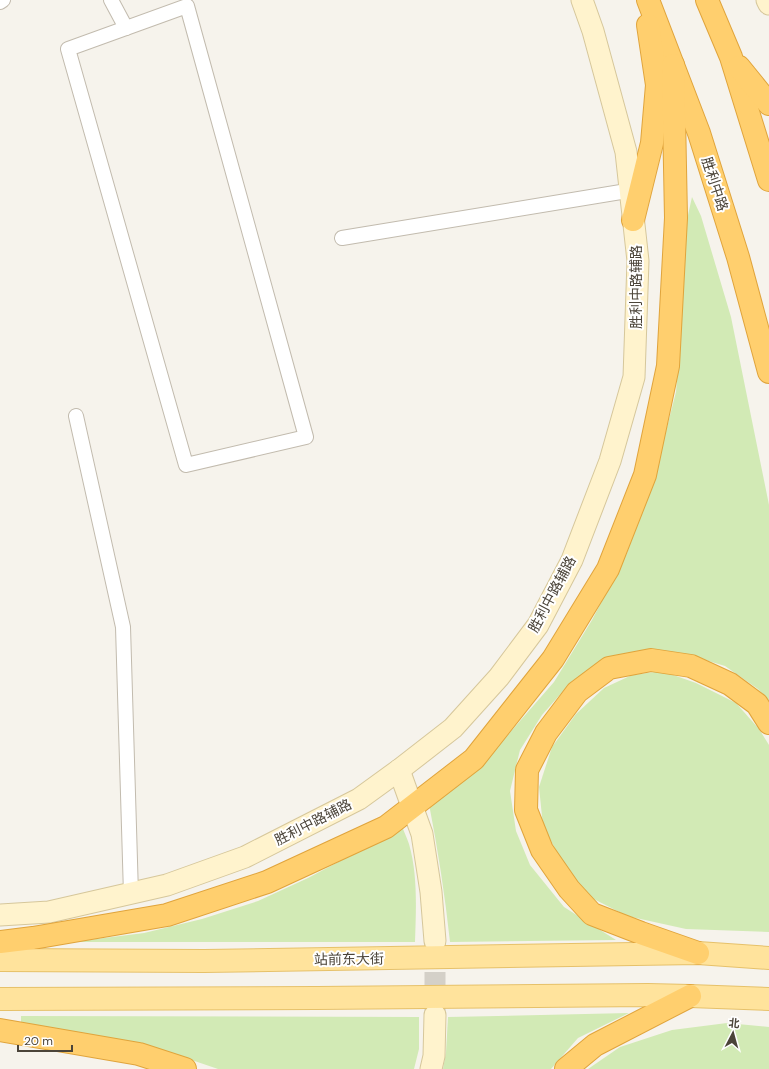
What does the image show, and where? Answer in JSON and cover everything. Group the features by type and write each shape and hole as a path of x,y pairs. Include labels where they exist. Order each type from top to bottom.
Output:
{"highway":[{"path":"633,220 636,190 652,143 657,85 644,0"},
{"name":"胜利中路","path":"648,0 699,133 738,257 769,372"},
{"path":"707,0 731,57 769,180"},
{"path":"731,57 769,104"},
{"path":"731,57 769,126"},
{"path":"0,942 167,916 267,882 386,827 474,759 554,659 608,569 645,475 668,366 676,218 673,65"},
{"path":"698,953 592,914 569,889 542,850 526,810 527,770 546,733 577,692 609,668 650,660 692,666 730,684 757,704 769,723"},
{"path":"566,1069 595,1045 690,996"},
{"path":"0,1030 139,1054 186,1069"}],"main road":[{"path":"582,0 593,31 636,190"},
{"path":"767,0 769,4"},
{"name":"胜利中路辅路","path":"0,915 49,912 167,886 245,857 359,798 399,770 453,728 499,677 538,625 572,560 610,462 634,377 638,261 633,220"},
{"path":"399,770 422,834 431,892 435,941"},
{"name":"站前东大街","path":"0,960 204,961 698,953 769,958"},
{"path":"0,999 690,996 769,1000"},
{"path":"431,1069 434,1056 435,1015"}],"street":[{"path":"111,0 126,28"},
{"path":"187,6 306,437 186,465 68,49 126,28 187,6"},
{"path":"342,238 636,190"},
{"path":"76,416 122,627 131,894"}],"green space":[{"path":"692,197 701,216 731,317 769,505 769,701 758,689 725,666 682,653 643,651 605,661 572,681 542,715 520,750 510,791 516,831 530,865 564,907 616,940 450,942 441,873 429,804 476,766 507,736 554,682 592,620 627,553 655,474 676,392 682,315 684,233"},
{"path":"662,671 696,683 736,703 759,729 769,745 769,932 686,929 627,916 584,894 560,858 543,826 539,787 552,747 576,714 604,688 632,675"},
{"path":"402,826 409,844 414,868 416,893 415,942 72,942 144,933 202,919 258,901 308,878"},
{"path":"629,1013 578,1038 551,1069 443,1069 446,1052 448,1017"},
{"path":"21,1016 419,1017 419,1049 414,1069 218,1069 177,1055 21,1024"},
{"path":"727,1023 769,1027 769,1069 588,1069 620,1047 672,1030"}],"tunnel":[{"path":"435,941 435,1015"}]}
